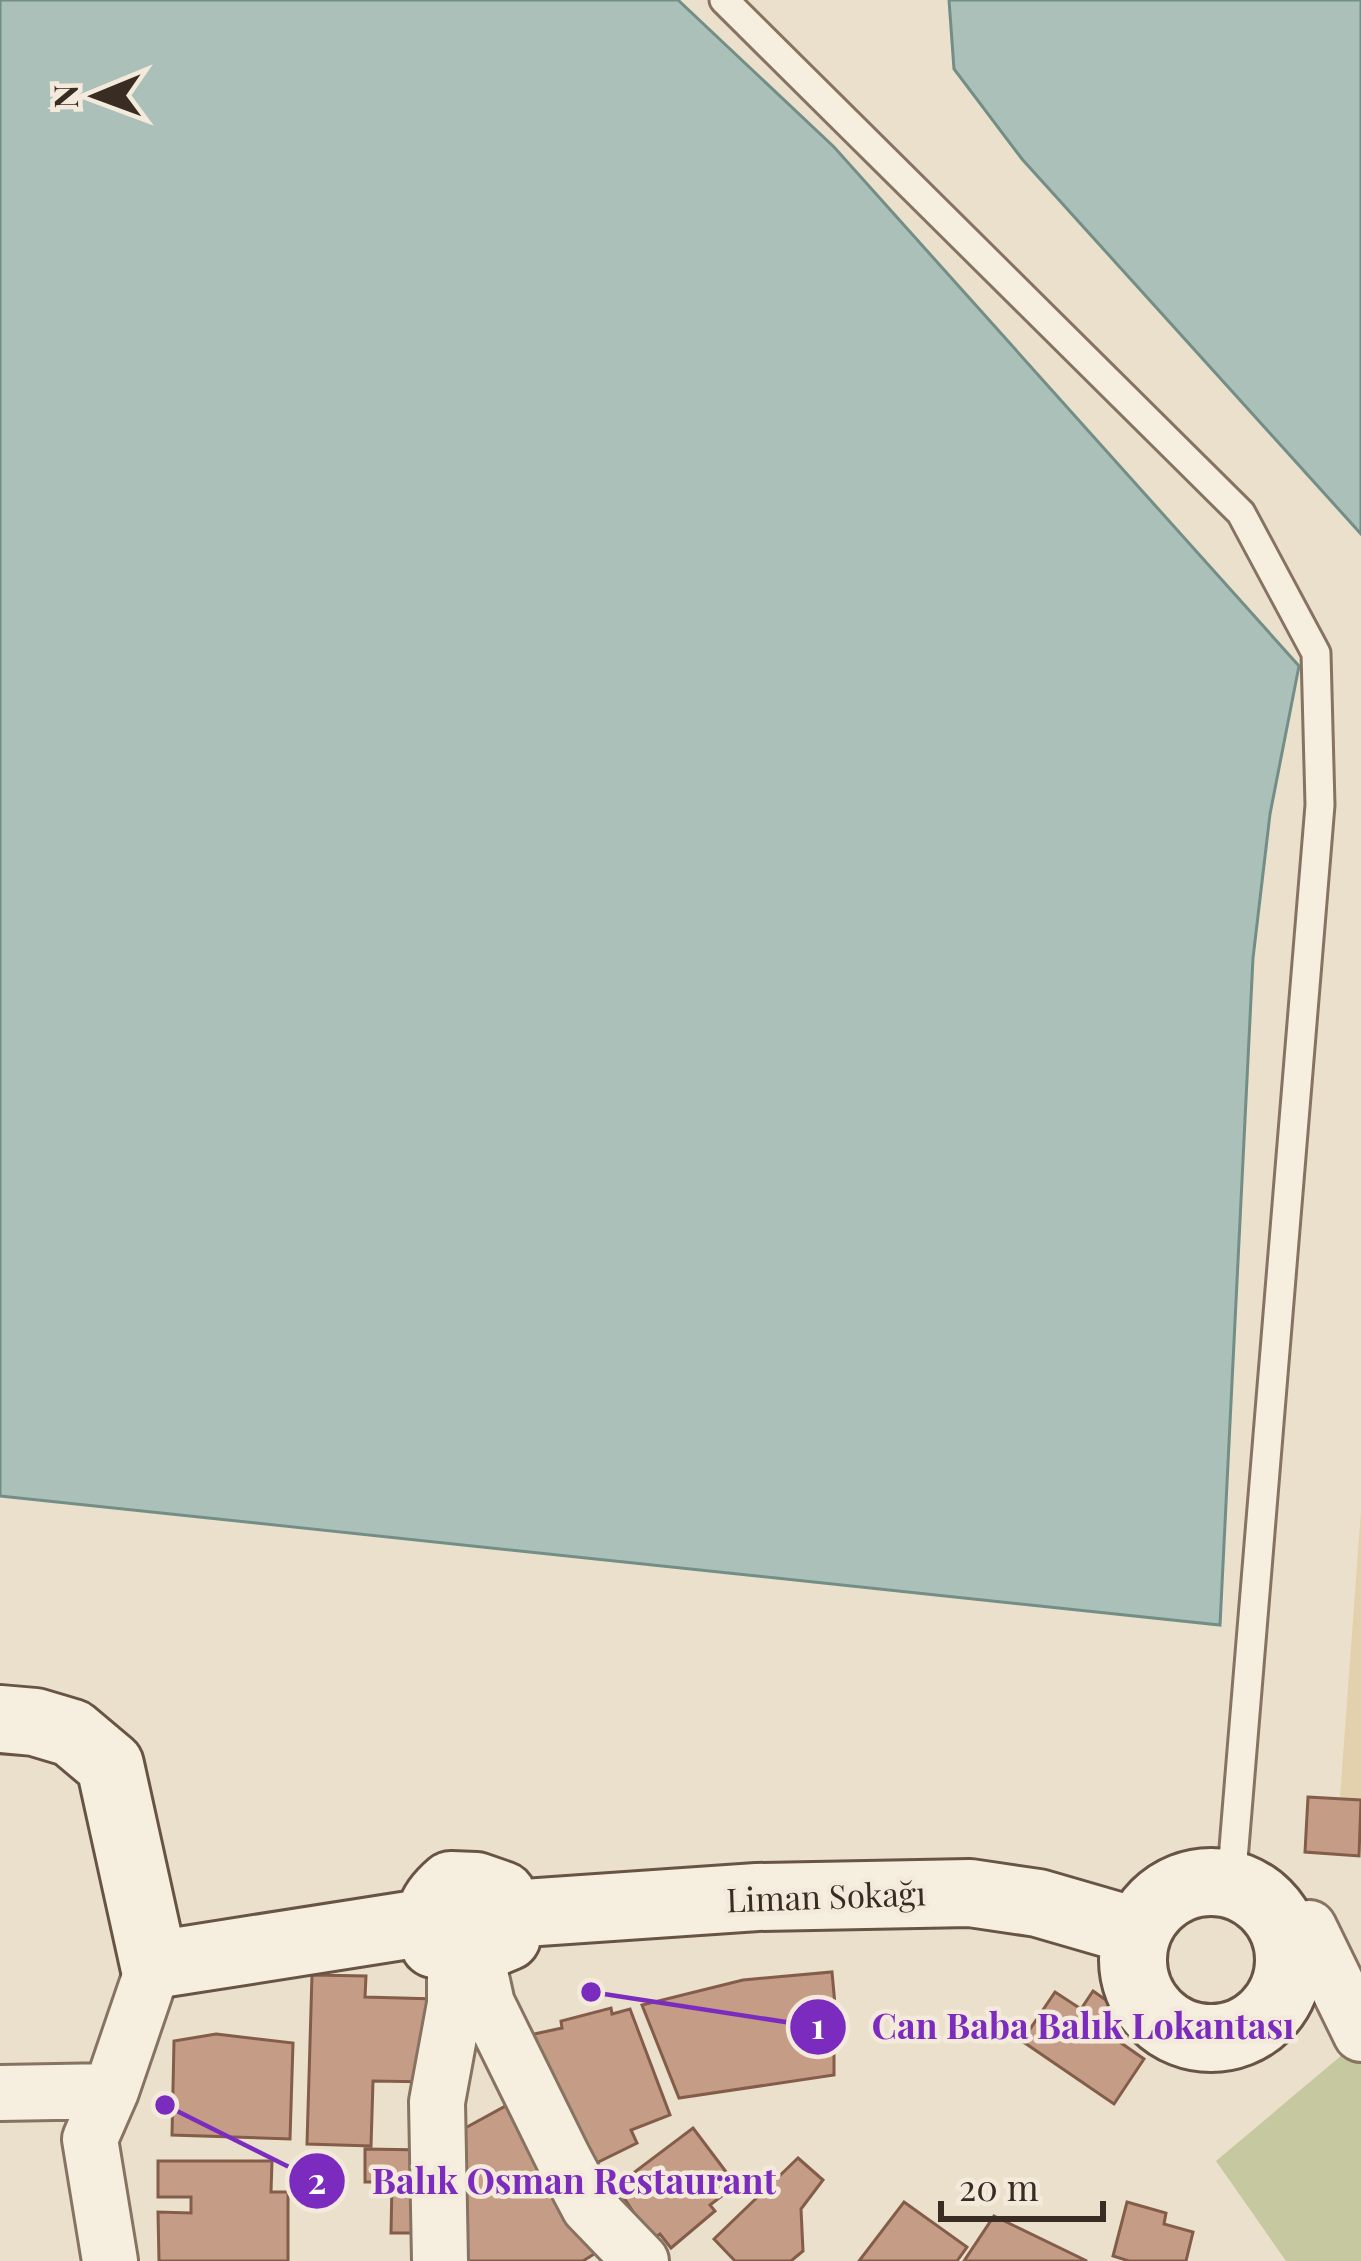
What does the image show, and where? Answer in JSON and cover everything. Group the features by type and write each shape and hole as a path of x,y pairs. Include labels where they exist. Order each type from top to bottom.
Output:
{"street":[{"path":"0,1720 35,1722 72,1733 110,1765 154,1965 90,2139 110,2261"},
{"path":"1203,1882 1232,1884 1257,1896 1277,1917 1289,1972 1279,2000 1261,2021 1230,2036 1196,2038 1165,2024 1142,1999 1132,1965 1138,1932 1153,1907 1175,1890 1203,1882"},
{"name":"Liman Sokağı","path":"154,1965 467,1934 757,1897 970,1893 1038,1903 1138,1932"},
{"path":"1284,1935 1310,1928 1361,2034"},
{"path":"440,2261 437,2102 467,1934"},
{"path":"467,1934 488,2004 589,2207 641,2261"},
{"path":"0,2093 111,2091"}],"lane":[{"path":"724,0 1241,513 1316,653 1319,805 1232,1884"}],"green space":[{"path":"1361,2039 1361,2261 1286,2261 1216,2161"}],"sand":[{"path":"1361,1510 1361,1840 1340,1797"}],"water":[{"path":"0,0 678,0 834,147 1299,666 1270,814 1253,958 1220,1625 0,1496"},
{"path":"949,0 1361,0 1361,534 1022,159 954,69"}],"building":[{"path":"1308,1797 1361,1800 1359,1856 1305,1852"},
{"path":"832,1972 838,2038 834,2037 834,2075 679,2098 642,2005 743,1980"},
{"path":"312,1975 366,1976 365,1997 436,1999 434,2082 373,2081 371,2146 307,2144"},
{"path":"1093,1991 1129,2016 1114,2038 1144,2059 1114,2104 1022,2041 1055,1992 1081,2009"},
{"path":"611,2008 612,2014 630,2009 670,2115 631,2130 637,2143 576,2173 511,2039 562,2028 561,2021"},
{"path":"216,2034 293,2043 290,2139 172,2135 174,2041"},
{"path":"520,2098 613,2242 583,2261 461,2261 456,2133"},
{"path":"693,2128 736,2185 710,2205 715,2211 671,2248 660,2234 652,2240 616,2186"},
{"path":"365,2149 426,2150 426,2233 391,2233 392,2182 365,2182"},
{"path":"798,2158 823,2180 801,2209 803,2251 791,2261 735,2261 714,2239"},
{"path":"158,2161 272,2161 271,2192 288,2192 288,2261 159,2261 158,2212 191,2213 191,2197 158,2197"},
{"path":"904,2202 967,2247 957,2261 859,2261"},
{"path":"1127,2202 1166,2213 1164,2224 1193,2232 1186,2261 1129,2261 1113,2256"},
{"path":"994,2216 1087,2261 964,2261"}],"place":[{"name":"Can Baba Balık Lokantası","path":"591,1992"},
{"name":"Balık Osman Restaurant","path":"165,2105"}]}
